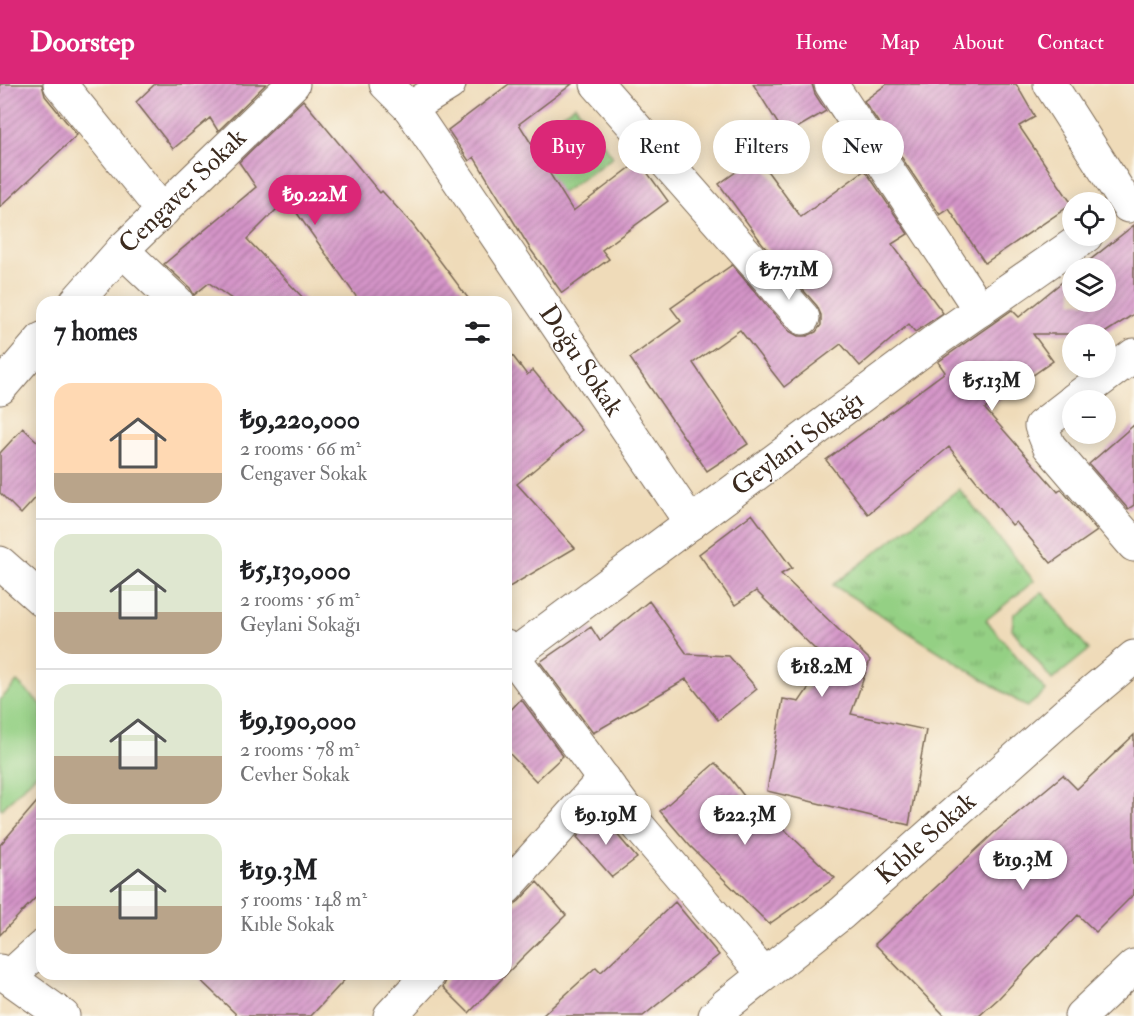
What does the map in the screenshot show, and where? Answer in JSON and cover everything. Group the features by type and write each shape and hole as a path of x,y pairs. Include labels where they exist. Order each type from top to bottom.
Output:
{"street":[{"path":"60,84 163,211"},
{"name":"Cengaver Sokak","path":"81,296 122,250 293,84"},
{"name":"Doğu Sokak","path":"386,84 410,108 691,523"},
{"path":"410,108 449,84"},
{"path":"597,84 803,318"},
{"path":"831,84 980,310"},
{"path":"1050,84 1123,210"},
{"name":"Geylani Sokağı","path":"512,649 691,523 980,310 1072,246"},
{"path":"122,250 171,296"},
{"path":"2,380 36,345"},
{"path":"1088,390 1134,355"},
{"path":"1062,410 1041,426 1049,446 1134,544"},
{"path":"0,563 36,595"},
{"path":"512,655 635,822 764,974"},
{"name":"Kıble Sokak","path":"715,1016 842,913 1067,713 1134,657"},
{"path":"512,881 604,779"},
{"path":"36,951 4,974 63,1016"},
{"path":"1088,1014 1134,966"},
{"path":"390,1016 423,980"}],"green space":[{"path":"575,105 586,120 554,120"},
{"path":"530,137 530,159 520,144"},
{"path":"606,147 613,157 606,162"},
{"path":"539,174 589,174 555,198"},
{"path":"959,489 1034,581 986,620 1046,691 1027,707 833,585"},
{"path":"1042,592 1089,650 1052,680 1012,629 1014,614"},
{"path":"17,682 36,699 36,774 2,809 0,807 0,700"}],"building":[{"path":"0,84 42,84 45,96 77,135 0,207"},
{"path":"155,84 266,84 218,131 210,118 173,149 136,102"},
{"path":"509,84 572,84 519,124 530,142 530,174 550,174 573,211 622,174 648,174 668,201 602,250 609,259 562,293 531,250 474,157 469,161 448,130"},
{"path":"753,84 812,84 815,94 826,111 810,120 776,120"},
{"path":"887,84 1016,84 1035,117 1019,126 1064,192 1062,192 1062,211 985,263 949,209 940,215 904,161 904,120 877,120 864,101"},
{"path":"303,100 380,193 382,191 413,225 466,296 356,296 287,199 247,239 301,296 227,296 209,283 194,295 190,288 164,264 256,187 239,162"},
{"path":"733,174 769,174 801,217 860,174 868,174 908,234 892,244 943,313 915,332 909,324 860,366 841,344 784,387 740,330 693,363 748,444 707,471 630,358 681,321 671,308 732,265 789,331 798,336 807,336 816,332 821,325 821,315 817,306 762,243 719,184"},
{"path":"1134,225 1134,314 1116,326 1062,324 1062,334 1033,334 1053,361 985,409 1058,492 1061,489 1097,531 1051,563 1016,522 1012,525 949,447 868,514 826,460 945,372 938,362 1012,310 1019,317 1062,282 1062,312 1116,312 1116,258 1093,258 1108,246 1116,246 1116,239"},
{"path":"512,355 527,375 533,370 582,430 517,484 575,548 512,585"},
{"path":"1134,425 1134,505 1128,509 1089,464 1112,444 1116,444 1116,441"},
{"path":"23,428 36,440 36,498 21,514 0,493 0,453"},
{"path":"752,514 792,568 781,574 870,660 851,714 926,730 909,825 767,791 783,699 799,702 827,661 756,591 735,605 699,554"},
{"path":"649,601 687,654 729,656 757,689 718,720 686,679 593,733 540,662 591,627 600,641"},
{"path":"521,699 563,756 536,781 512,756 512,709"},
{"path":"1134,735 1134,894 1096,932 1078,915 979,1016 945,1016 875,944 996,831 1063,775 1077,789"},
{"path":"715,763 730,778 762,819 764,810 835,878 769,924 690,846 660,811"},
{"path":"36,803 36,897 0,935 0,845"},
{"path":"599,813 637,858 612,877 577,837"},
{"path":"537,882 566,915 512,968 512,906"},
{"path":"675,902 719,955 643,1016 542,1016 596,967 601,972"},
{"path":"200,980 344,980 311,1016 238,1016"},
{"path":"446,980 501,980 469,1013 443,987"}]}
